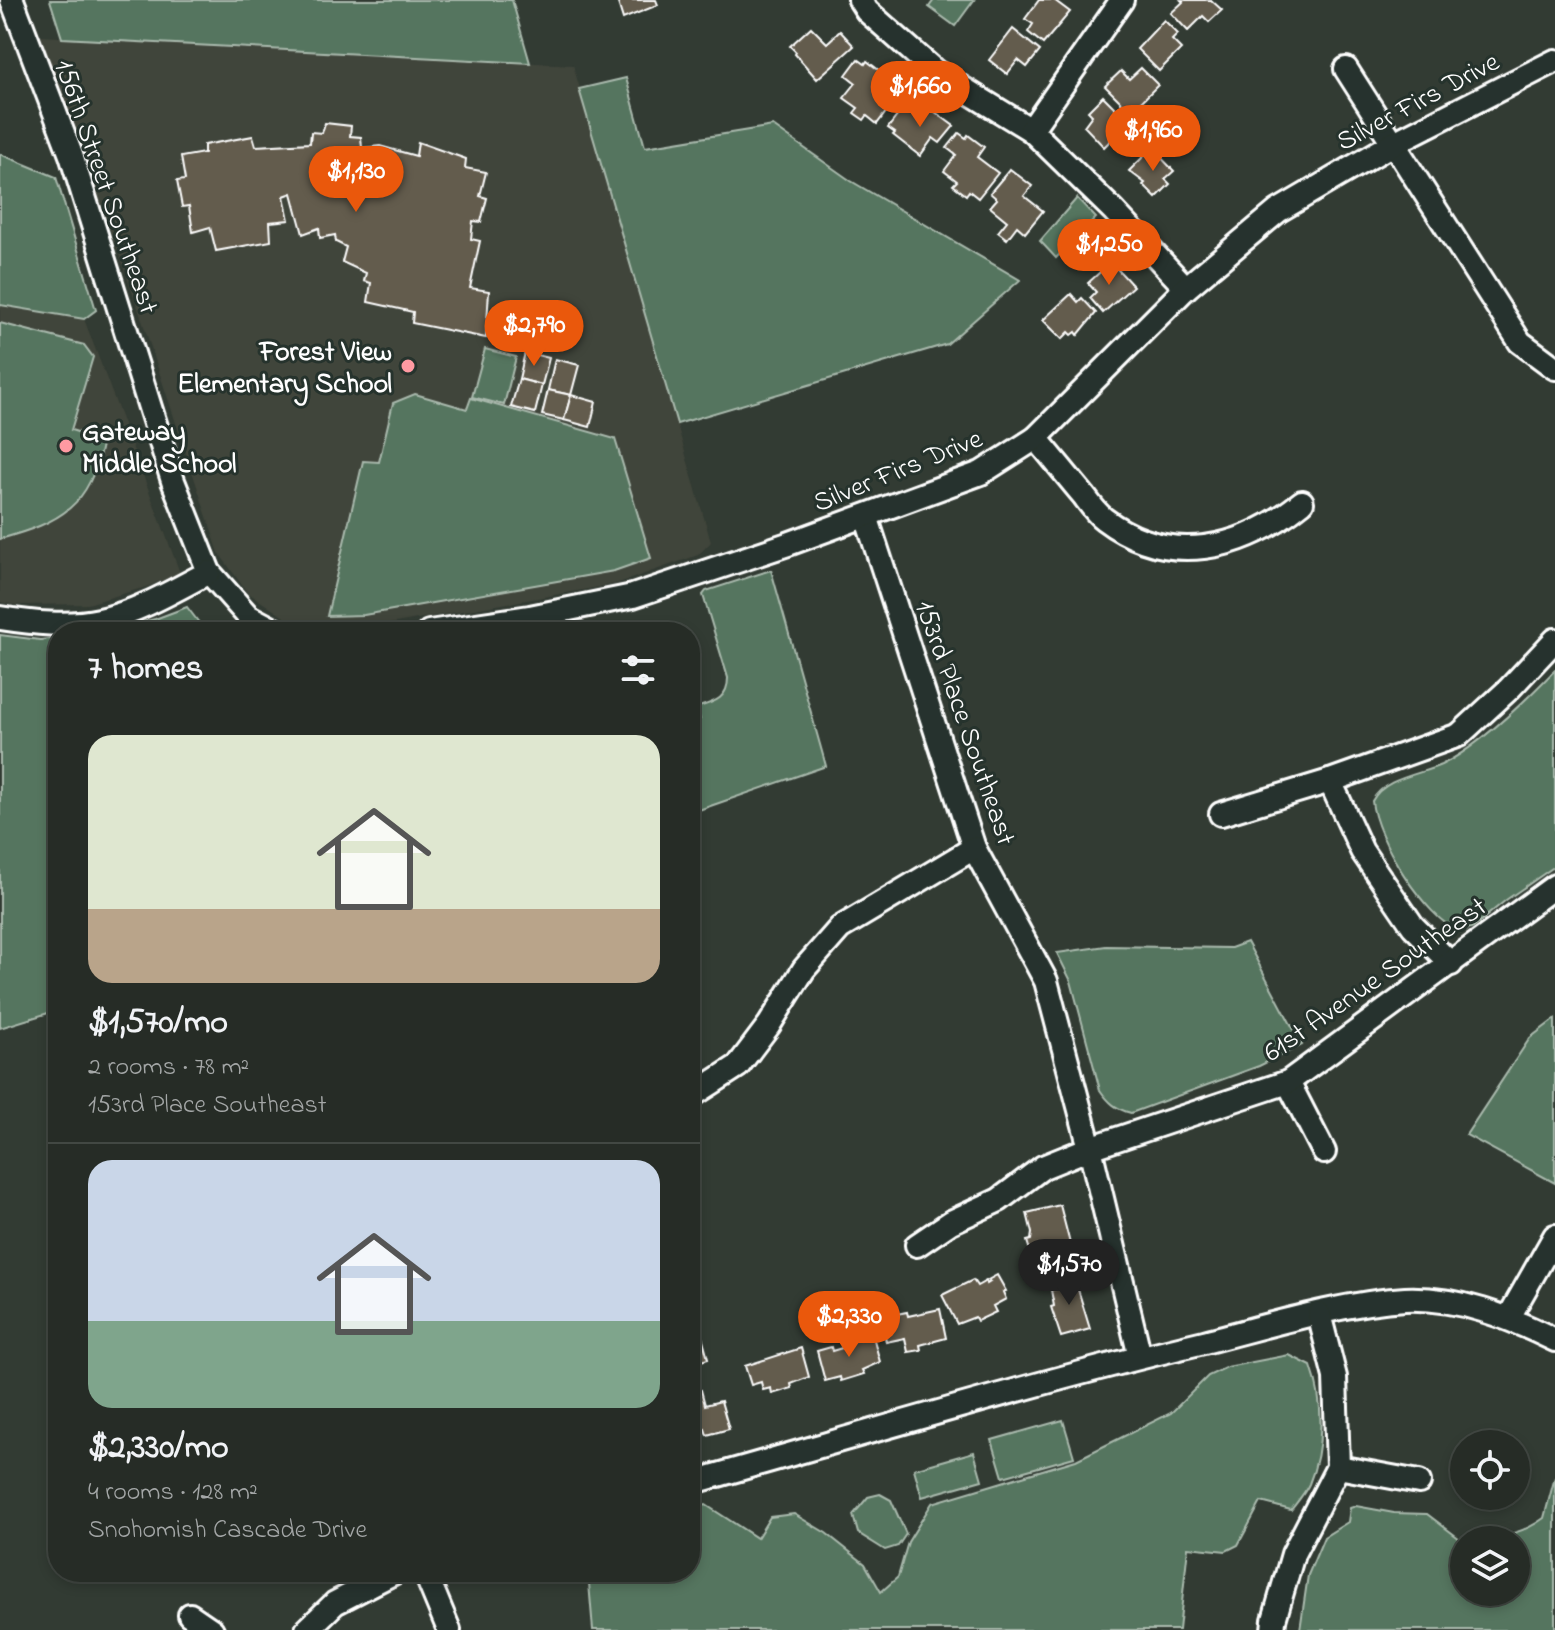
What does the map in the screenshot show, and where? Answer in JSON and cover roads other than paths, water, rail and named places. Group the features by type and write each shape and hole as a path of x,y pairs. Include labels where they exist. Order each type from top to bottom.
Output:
{"street":[{"name":"156th Street Southeast","path":"12,0 71,155 169,468 209,572"},
{"path":"860,0 867,11 936,72 1031,130 1114,211 1186,288"},
{"path":"1031,130 1122,0"},
{"name":"Silver Firs Drive","path":"495,622 633,596 981,473 1036,438 1186,288 1278,211 1394,143 1555,61"},
{"path":"1346,69 1520,342 1555,368"},
{"path":"1036,438 1102,518 1143,542 1181,550 1231,543 1276,523 1302,502"},
{"name":"153rd Place Southeast","path":"866,516 974,848 1046,981 1140,1357"},
{"path":"54,622 100,620 157,599 209,572 248,616 259,622"},
{"path":"0,618 48,622"},
{"path":"1221,814 1330,781 1459,735 1509,689 1555,640"},
{"path":"1330,781 1362,851 1413,926 1451,964"},
{"path":"700,1091 738,1066 769,1025 804,969 840,928 974,848"},
{"name":"61st Avenue Southeast","path":"917,1245 951,1222 999,1200 1043,1167 1090,1148 1288,1082 1555,886"},
{"path":"1288,1082 1324,1152"},
{"path":"1509,1317 1555,1236"},
{"path":"700,1480 1140,1357 1319,1314 1406,1299 1450,1303 1509,1317 1555,1340"},
{"path":"1273,1630 1293,1554 1338,1467 1335,1377 1319,1314"},
{"path":"1338,1467 1419,1482"},
{"path":"307,1630 335,1603 376,1582"},
{"path":"429,1582 449,1630"},
{"path":"190,1615 212,1630"}],"place":[{"name":"Forest View Elementary School","path":"408,366"},
{"name":"Gateway Middle School","path":"66,446"}]}
